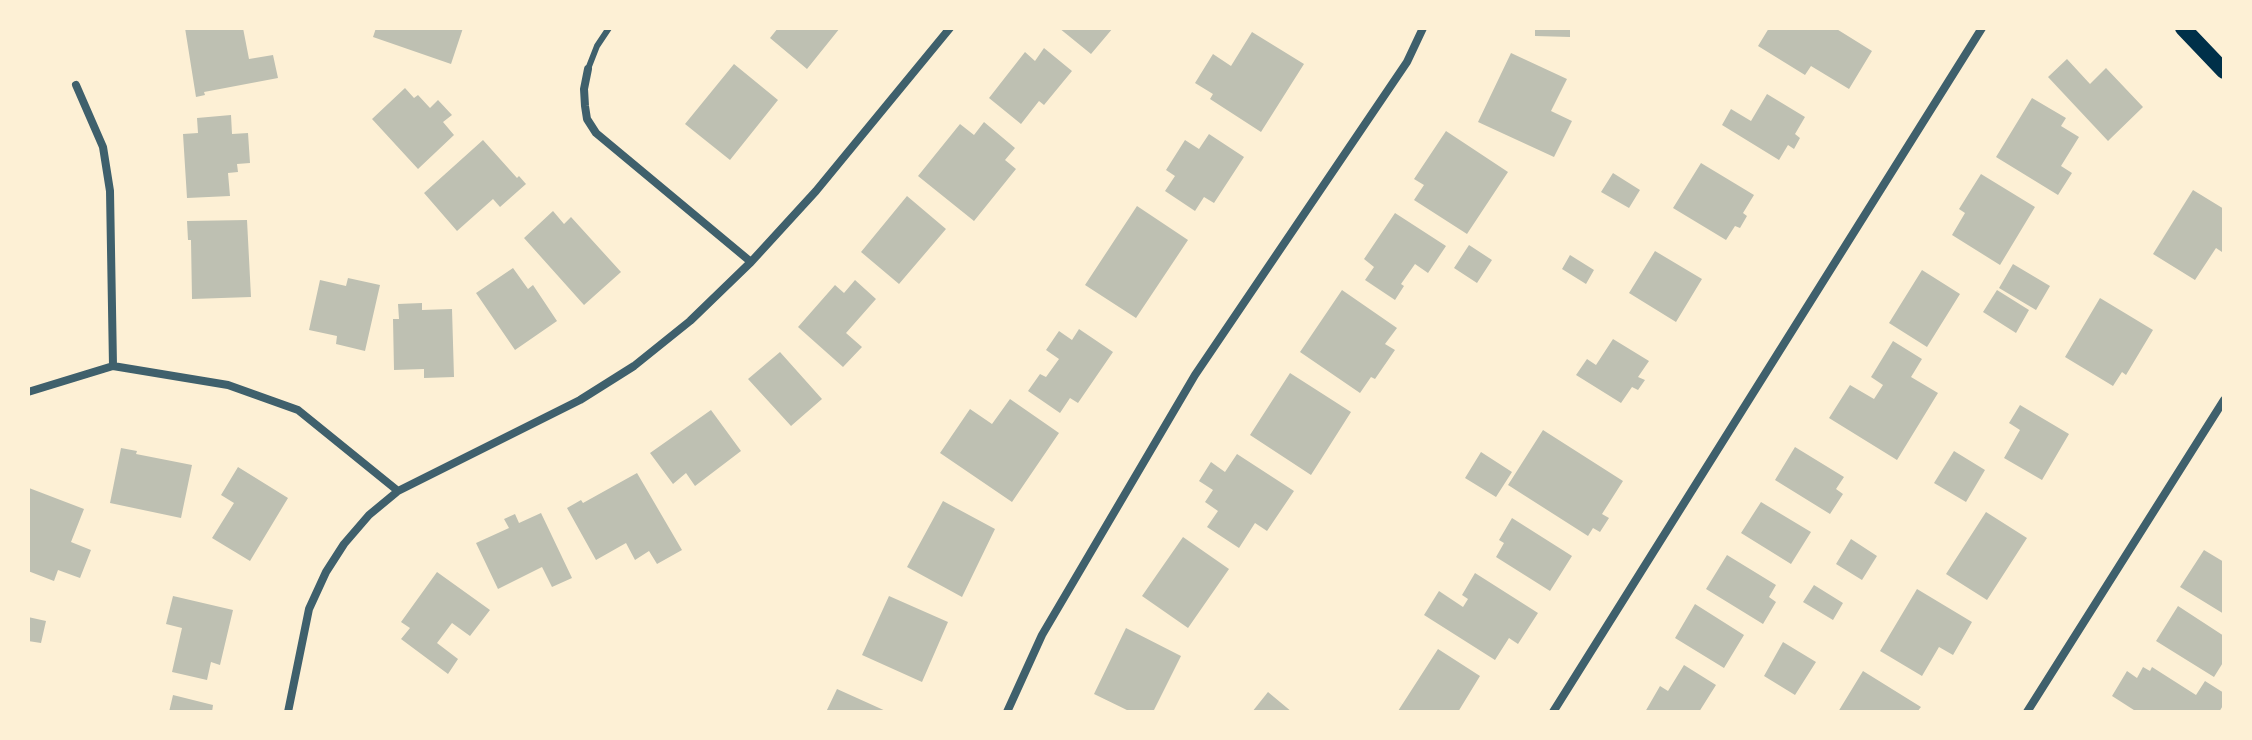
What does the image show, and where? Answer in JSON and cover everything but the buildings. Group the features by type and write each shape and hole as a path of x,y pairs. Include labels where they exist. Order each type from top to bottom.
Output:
{"main road":[{"path":"2183,28 2224,71"}],"street":[{"path":"288,712 309,609 326,572 344,544 369,515 398,491 580,400 634,366 690,321 751,262 816,191 950,28"},
{"path":"1007,712 1042,635 1195,375 1407,62 1423,28"},
{"path":"1553,712 1982,28"},
{"path":"588,69 585,106 587,119 596,133 751,262"},
{"path":"76,85 103,147 110,191 113,366"},
{"path":"28,392 113,366 228,385 298,410 398,491"},
{"path":"2027,712 2224,400"}],"lane":[{"path":"588,69 597,46 609,28"}]}
